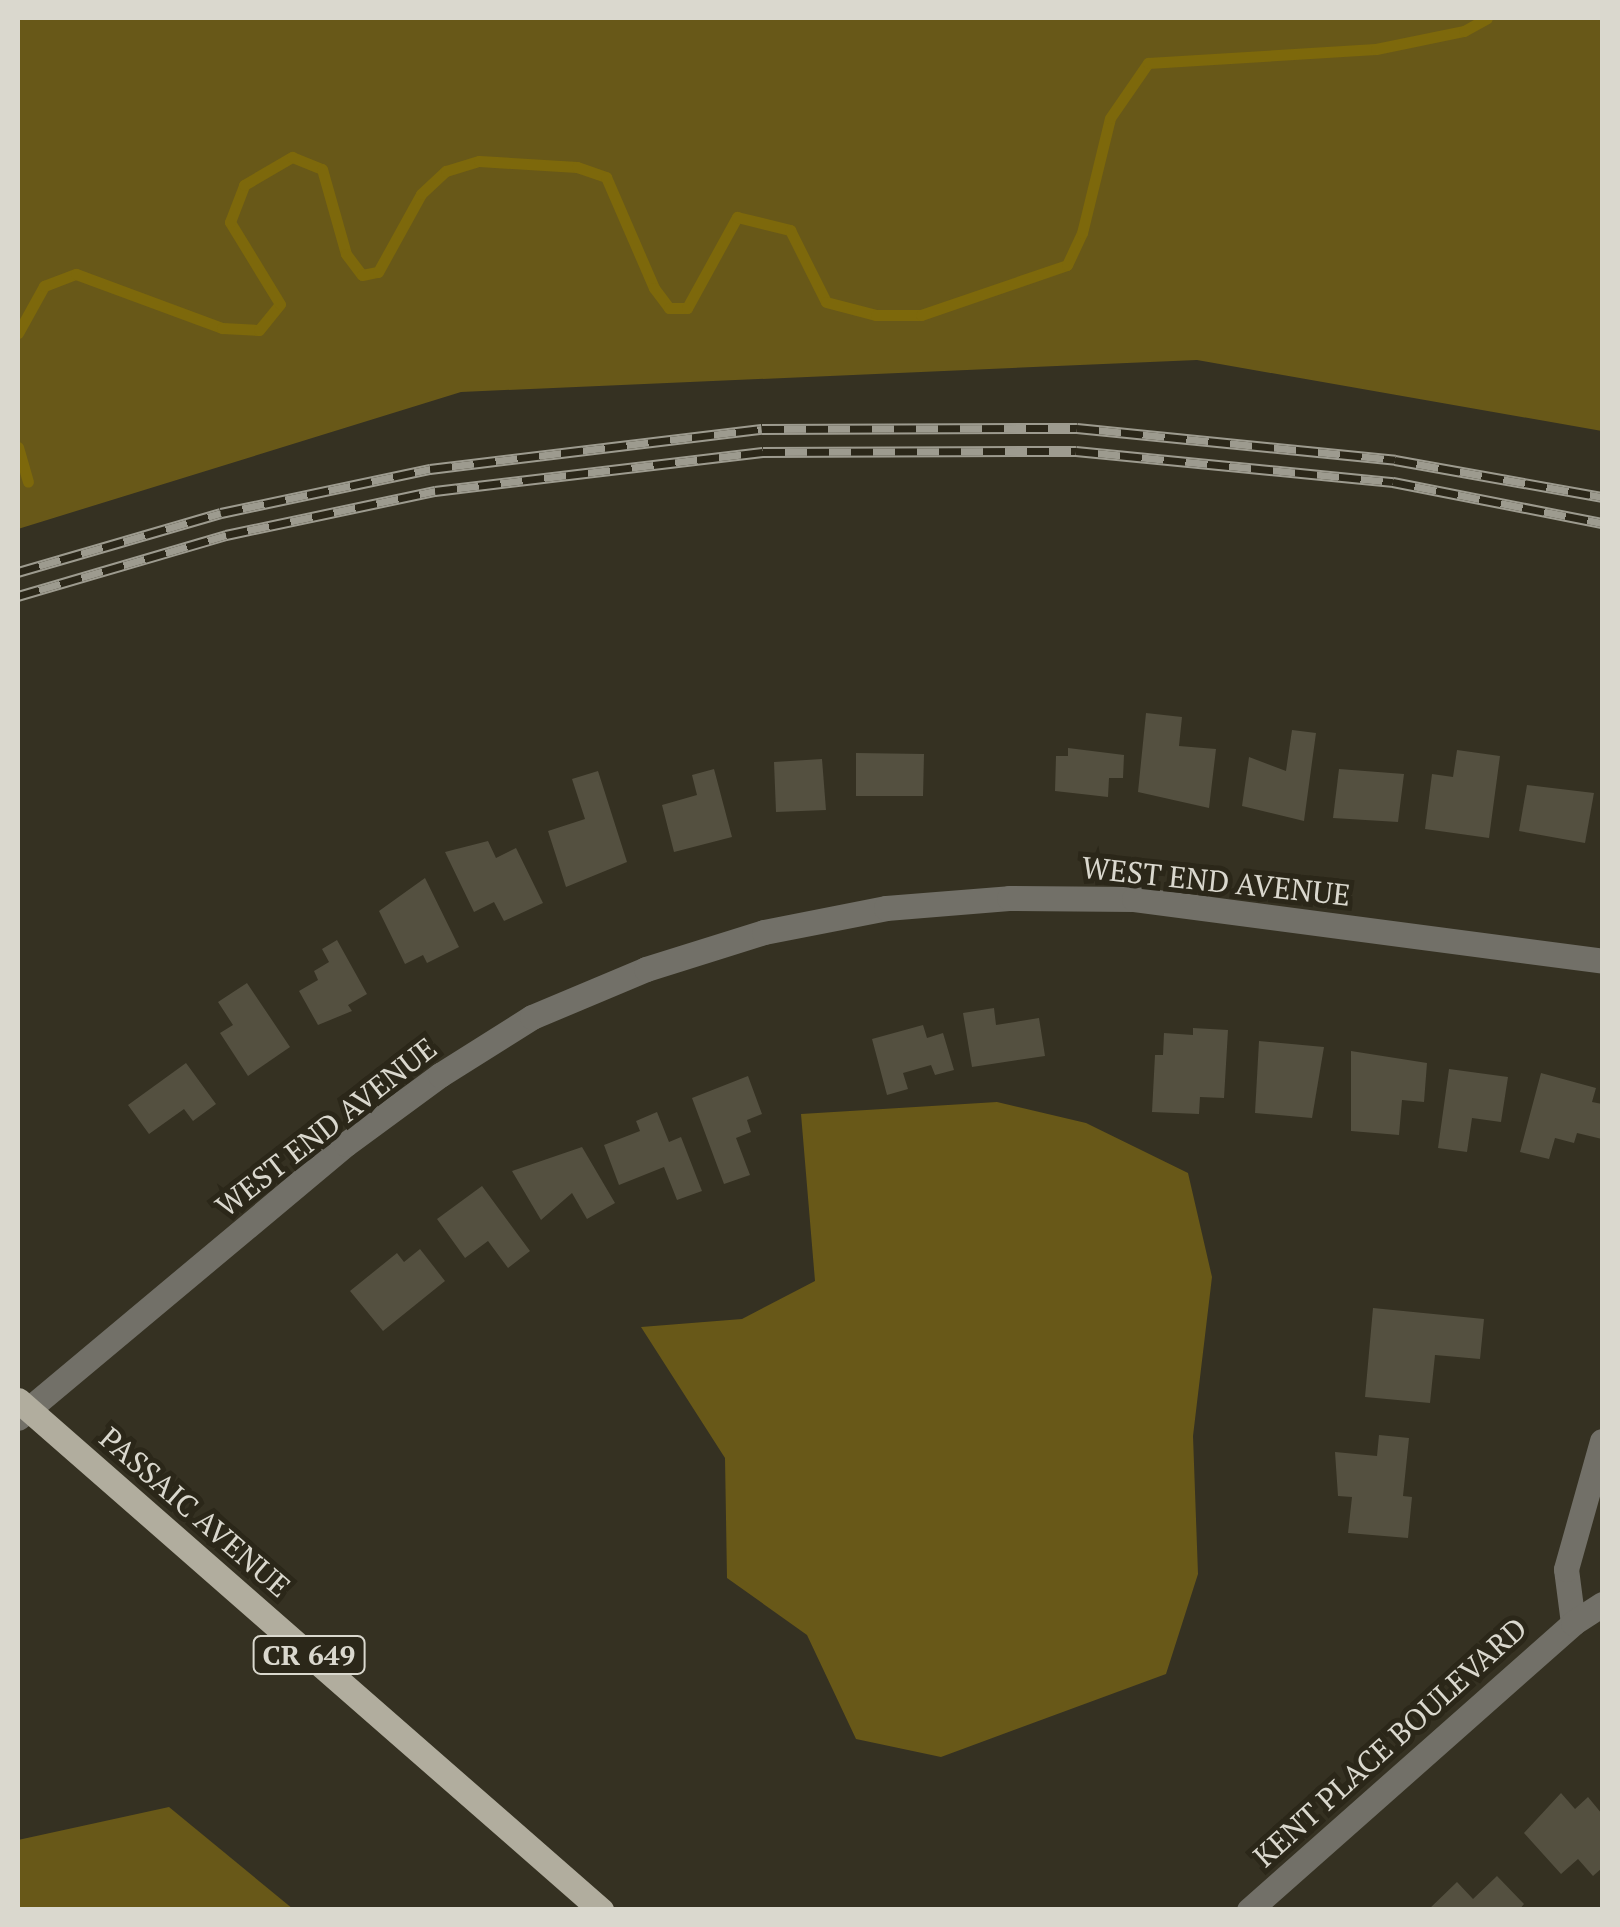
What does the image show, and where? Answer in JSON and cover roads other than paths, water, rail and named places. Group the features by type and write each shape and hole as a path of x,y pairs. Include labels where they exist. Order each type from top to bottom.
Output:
{"main road":[{"name":"PASSAIC AVENUE","path":"21,1410 601,1910"}],"street":[{"name":"WEST END AVENUE","path":"21,1410 346,1144 440,1075 532,1018 646,969 764,932 921,905 1009,898 1134,899 1602,961"},
{"path":"1573,1623 1566,1569 1602,1442"},
{"name":"KENT PLACE BOULEVARD","path":"1250,1910 1573,1623 1602,1604"}],"waterway":[{"path":"18,333 44,286 76,274 222,328 259,330 280,304 230,222 244,185 292,157 322,169 346,254 362,275 378,272 421,194 446,171 479,161 577,167 606,177 654,288 669,308 687,308 737,217 790,230 826,302 876,315 921,315 1067,265 1082,233 1110,118 1148,63 1376,49 1464,31 1487,18"},
{"path":"18,447 28,482"}],"railway":[{"path":"18,572 221,513 430,469 762,429 1077,428 1395,460 1602,497"},
{"path":"18,596 226,535 435,491 763,452 1076,451 1393,482 1602,523"}]}
